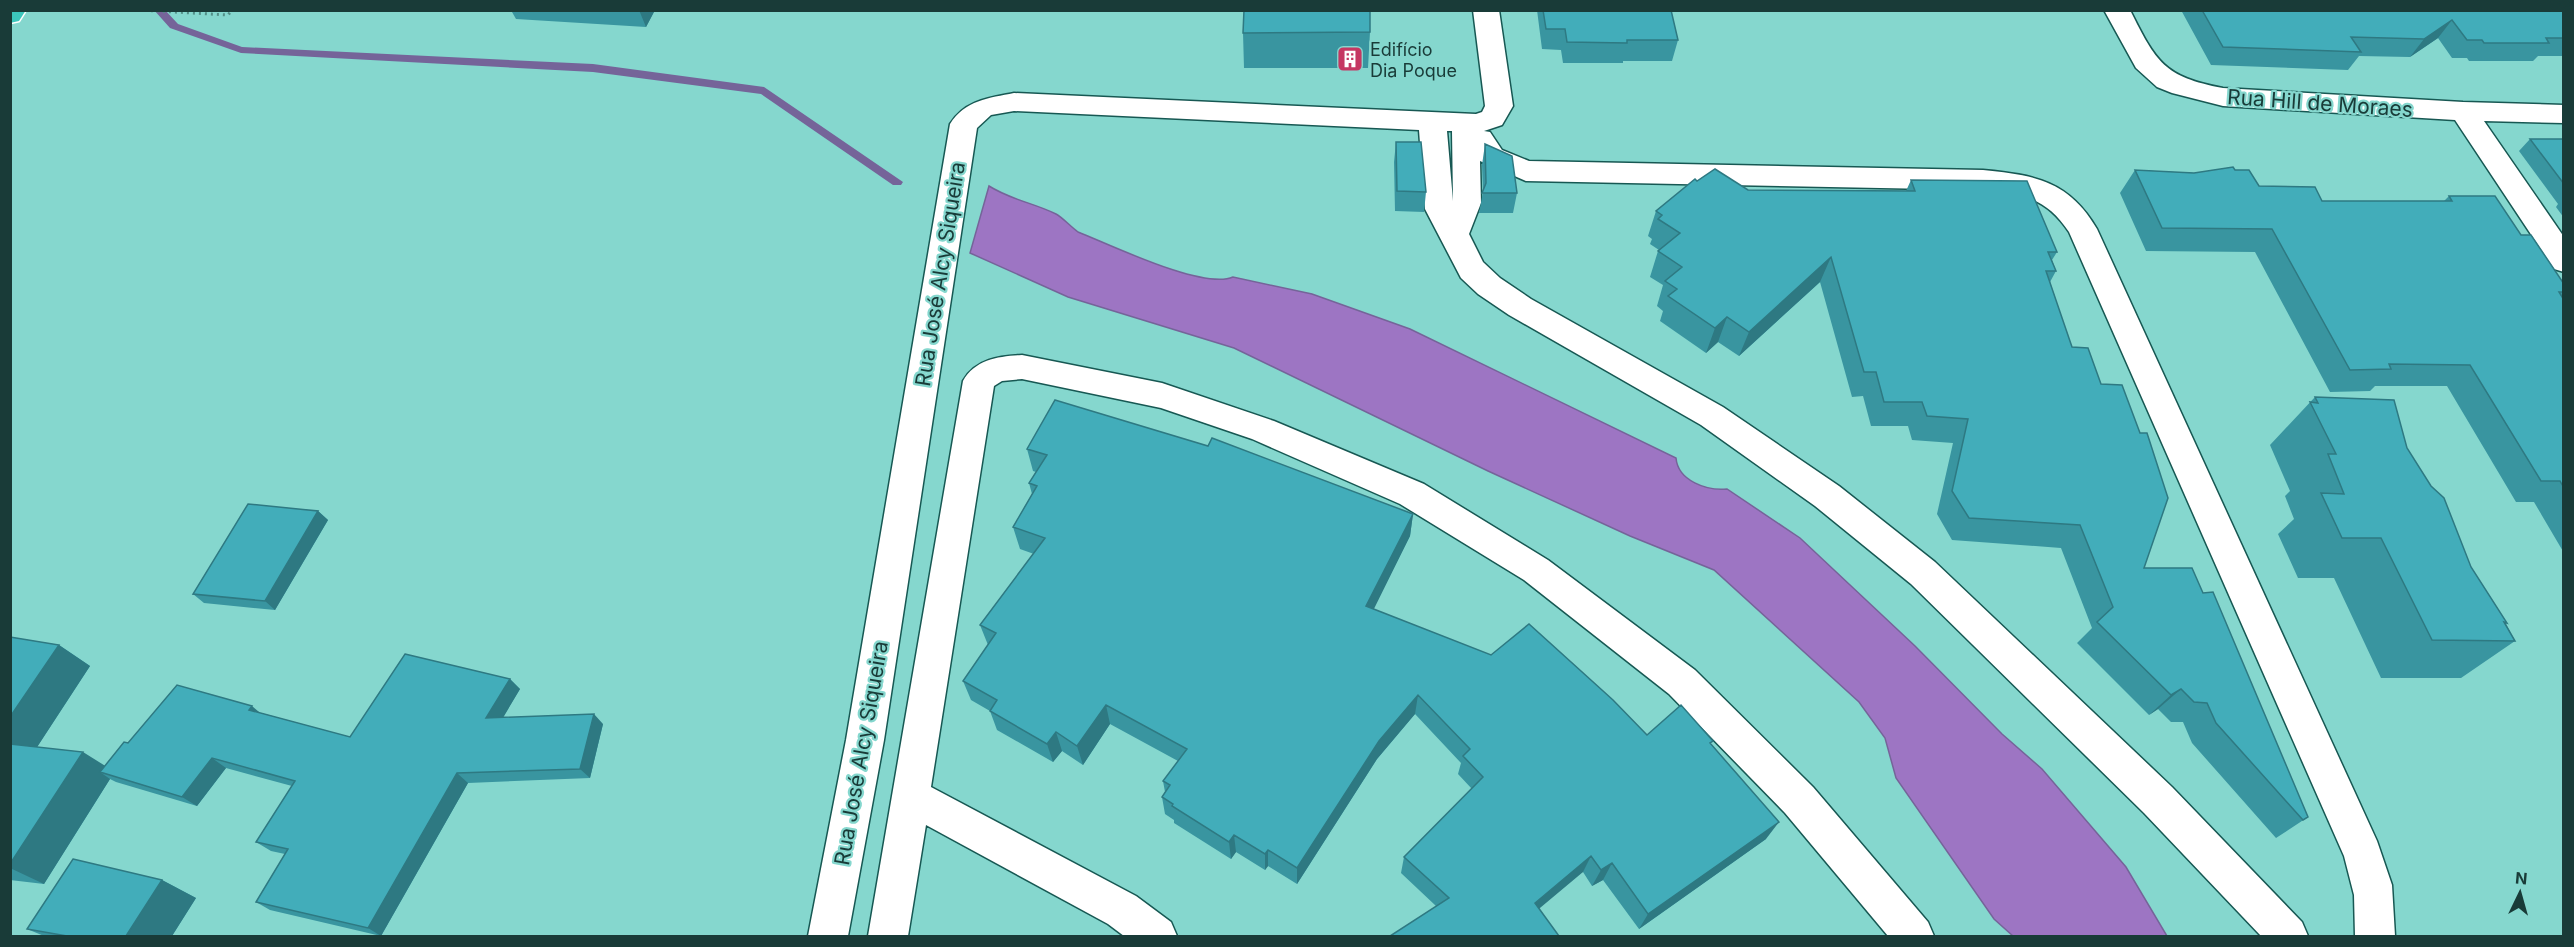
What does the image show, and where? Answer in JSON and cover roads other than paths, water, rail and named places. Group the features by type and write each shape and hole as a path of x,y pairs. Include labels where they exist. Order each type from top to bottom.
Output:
{"highway":[{"path":"10,15 14,10"}],"street":[{"path":"1472,123 1492,118 1499,106 1486,10"},
{"name":"Rua Hill de Moraes","path":"2117,10 2140,57 2151,70 2169,82 2194,92 2223,97 2463,111 2564,114"},
{"name":"Rua José Alcy Siqueira","path":"828,936 865,740 964,124 983,108 1014,102 1472,123"},
{"path":"2463,111 2564,261"},
{"path":"1432,121 1438,209 1454,234 1472,270 1489,286 1520,308 1712,416 1827,496 1923,573 2158,800 2288,936"},
{"path":"1454,234 1467,203 1472,123"},
{"path":"1472,123 1492,157 1526,171 1983,180 2036,186 2062,203 2082,229 2358,843 2373,883 2376,905 2375,936"},
{"path":"888,936 979,381 987,373 999,369 1022,367 1162,396 1263,430 1412,494 1536,570 1682,682 1799,800 1914,936"},
{"path":"912,797 1122,910 1157,936"}],"waterway":[{"path":"159,10 174,26 241,50 593,68 764,91 897,182"}],"place":[{"name":"Edifício Dia Poque","path":"1350,59"}]}
